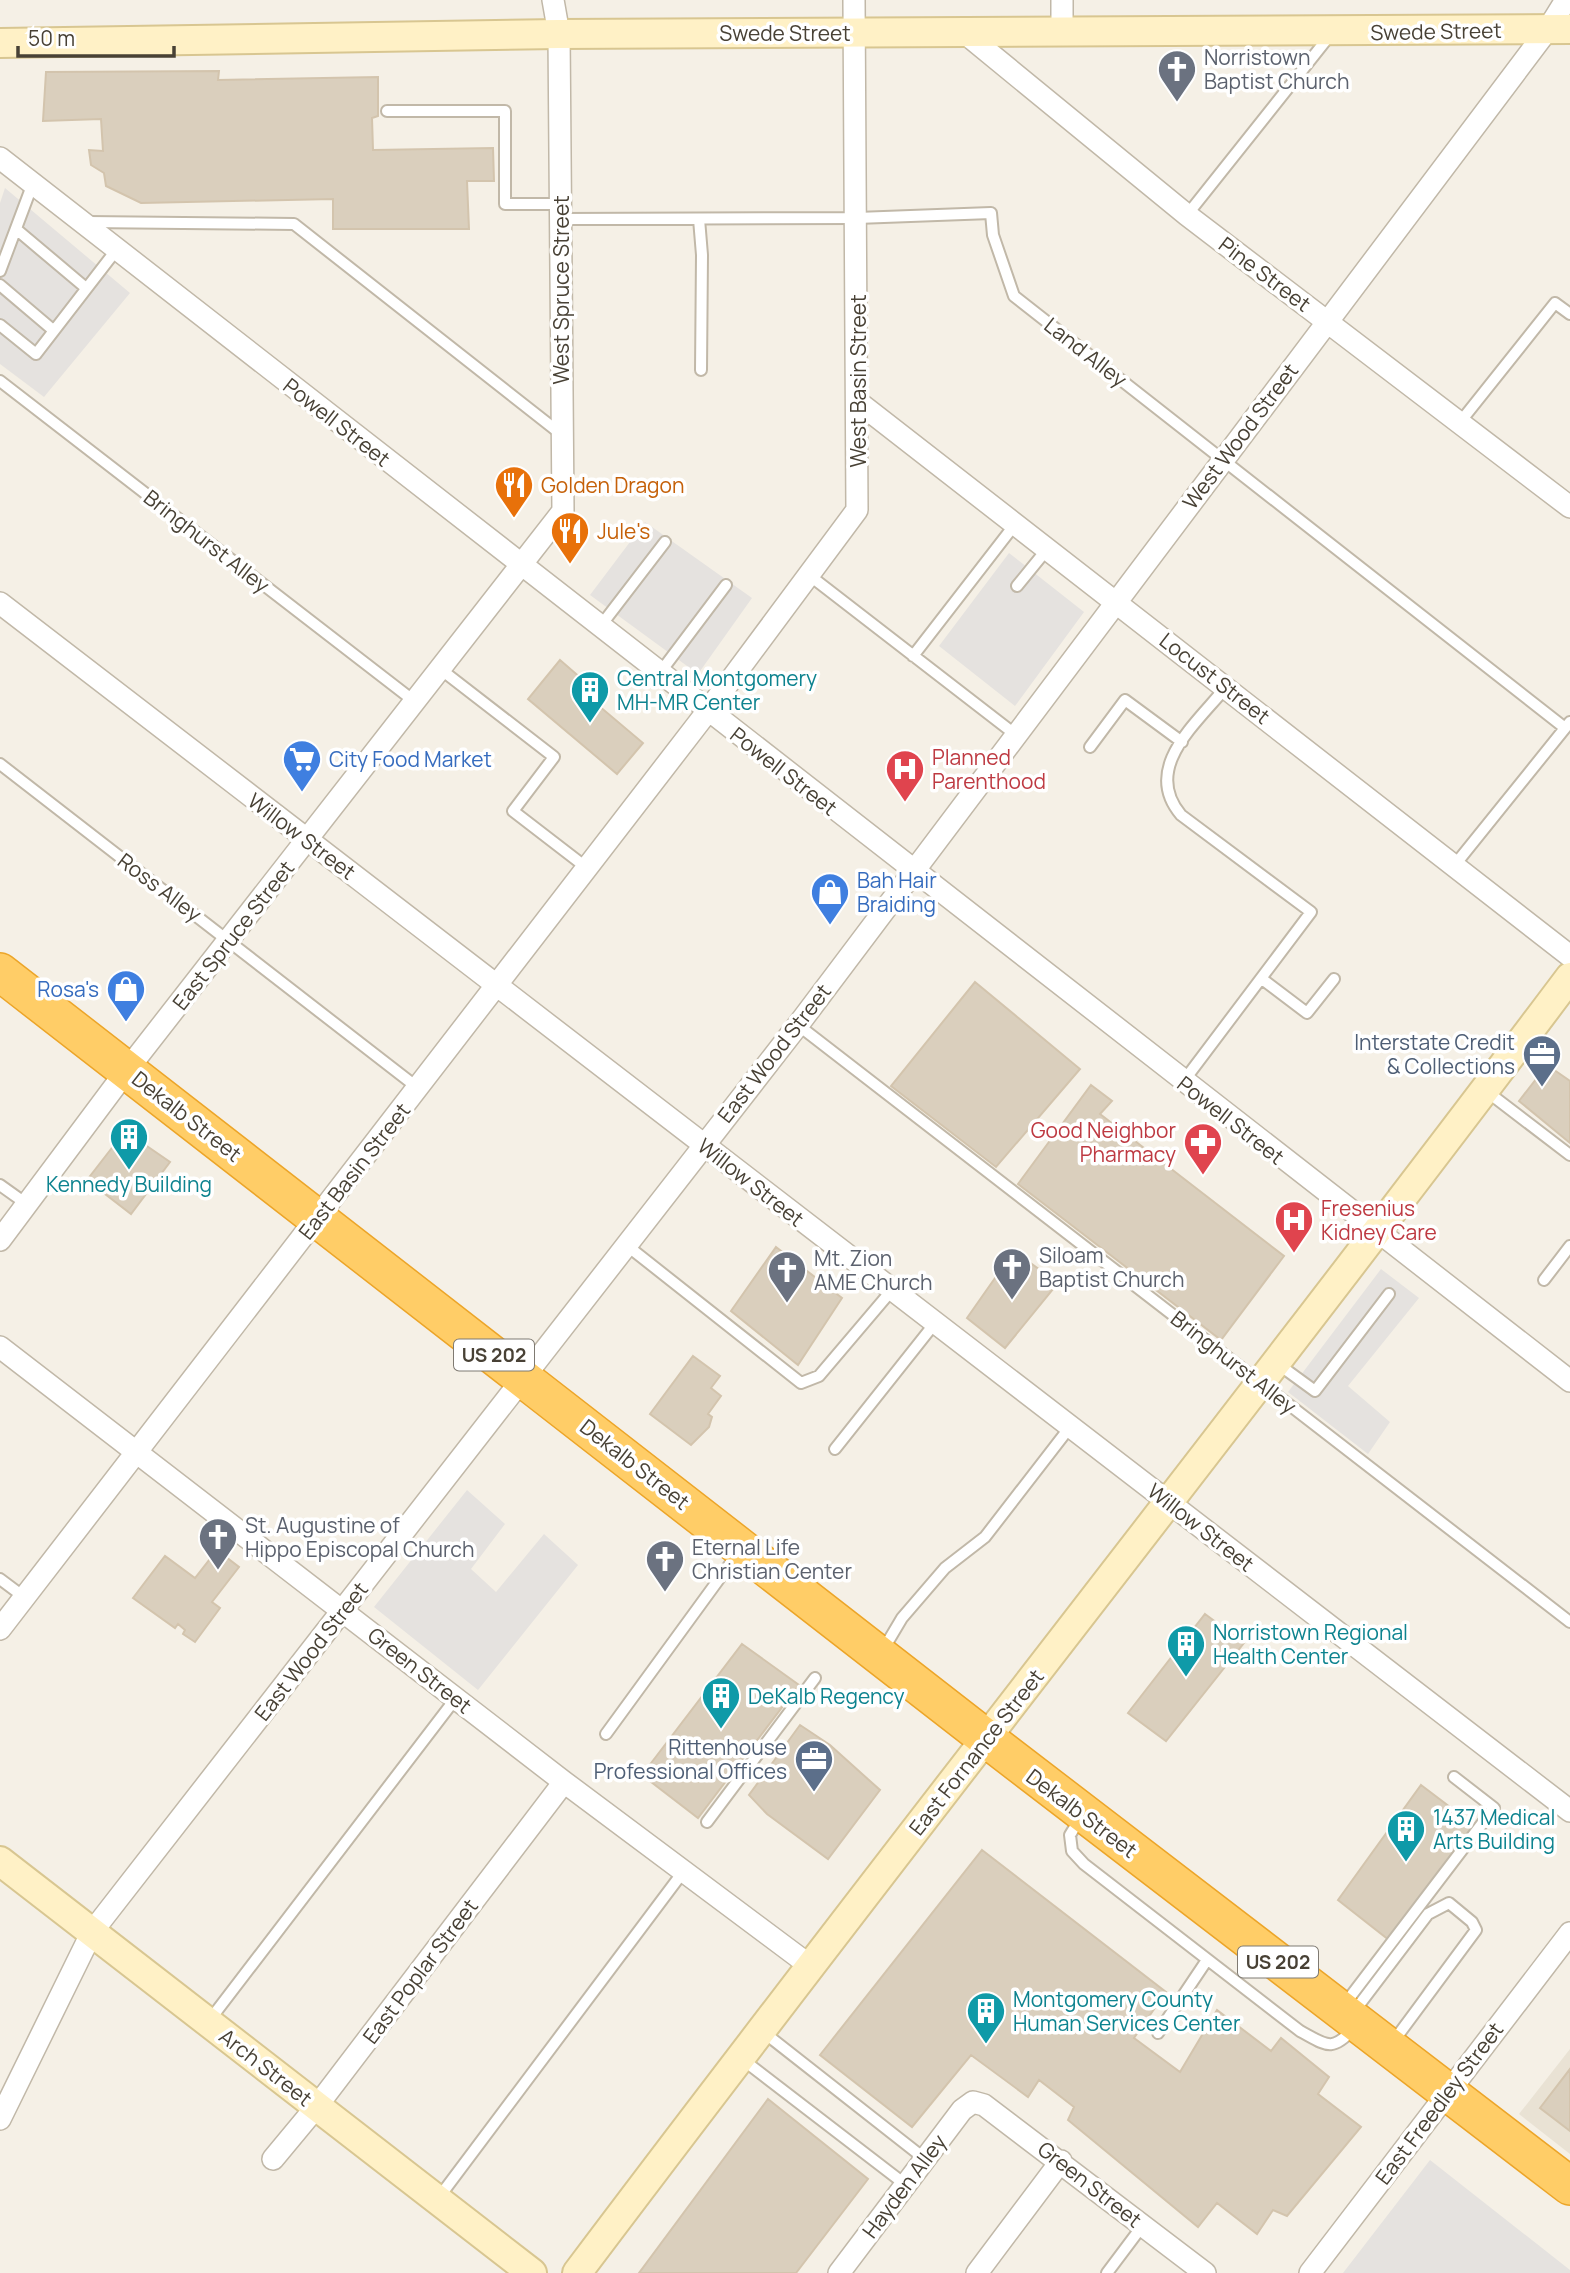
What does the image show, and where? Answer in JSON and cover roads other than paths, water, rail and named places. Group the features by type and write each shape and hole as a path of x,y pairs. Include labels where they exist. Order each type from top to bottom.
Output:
{"highway":[{"name":"Dekalb Street","path":"0,972 987,1739 1570,2186"}],"street":[{"name":"West Spruce Street","path":"519,566 563,511 559,34 553,0"},
{"name":"West Basin Street","path":"707,712 857,510 858,218 854,0"},
{"path":"1062,0 1062,31"},
{"name":"West Wood Street","path":"912,872 1327,320 1559,29 1566,0"},
{"name":"Swede Street","path":"0,43 559,34 965,34 1062,31 1332,33 1559,29"},
{"name":"Pine Street","path":"965,34 1187,215 1461,421 1570,507"},
{"name":"Powell Street","path":"0,158 519,566 1570,1381"},
{"name":"Locust Street","path":"859,402 1117,600 1570,956"},
{"name":"East Spruce Street","path":"0,1240 127,1070 519,566"},
{"name":"Willow Street","path":"0,603 1570,1811"},
{"name":"East Basin Street","path":"0,1629 707,712"},
{"name":"East Wood Street","path":"0,2119 92,1932 798,1025 912,872"},
{"name":"East Fornance Street","path":"577,2273 808,1965 987,1739 1570,976"},
{"name":"Green Street","path":"0,1347 137,1450 564,1782 808,1965"},
{"name":"East Poplar Street","path":"272,2159 317,2106 564,1782"},
{"name":"Arch Street","path":"0,1861 317,2106 435,2201 532,2273"},
{"name":"East Freedley Street","path":"1310,2273 1570,1933"},
{"name":"Green Street","path":"972,2102 984,2105 1061,2161 1205,2273"},
{"name":"Hayden Alley","path":"839,2273 962,2110 972,2102"},
{"path":"977,2273 1061,2161"}],"lane":[{"path":"1187,215 1332,33"},
{"name":"Land Alley","path":"387,111 505,111 505,204 561,212 699,219 858,218 991,213 993,235 1014,296 1568,725"},
{"path":"0,271 33,183"},
{"path":"699,219 702,255 701,370"},
{"path":"82,222 294,224 561,434"},
{"path":"16,229 86,288"},
{"path":"0,325 36,354 117,249"},
{"path":"0,285 53,330"},
{"path":"1461,421 1555,303 1570,314"},
{"name":"Bringhurst Alley","path":"0,381 414,701"},
{"path":"914,656 1016,523"},
{"path":"599,628 665,542"},
{"path":"1017,586 1048,548"},
{"path":"809,575 1016,735"},
{"path":"659,674 726,585"},
{"path":"439,668 554,757 513,811 587,868"},
{"path":"1183,1082 1311,912 1181,814 1171,803 1165,787 1166,770 1182,742 1226,687"},
{"path":"1090,747 1125,700 1182,742"},
{"path":"1454,866 1568,725"},
{"name":"Ross Alley","path":"0,764 418,1088"},
{"path":"1262,979 1307,1013 1334,979"},
{"name":"Bringhurst Alley","path":"798,1025 1268,1373 1570,1622"},
{"path":"1485,1090 1570,1155"},
{"path":"0,1185 28,1205"},
{"path":"625,1244 801,1383 814,1381 819,1376 892,1290"},
{"path":"1544,1280 1570,1246"},
{"path":"1268,1373 1315,1391 1389,1294"},
{"path":"835,1449 935,1324"},
{"path":"879,1655 902,1618 945,1568 985,1538 1070,1427"},
{"path":"606,1734 742,1548"},
{"path":"0,1579 24,1597"},
{"path":"707,1822 815,1678"},
{"path":"208,2022 456,1698"},
{"path":"1083,1813 1070,1835 1072,1851 1084,1864 1300,2031 1327,2046 1341,2043 1349,2017 1494,1808 1454,1777"},
{"path":"435,2201 683,1872"},
{"path":"1349,2017 1428,1913 1448,1903 1472,1922 1476,1930 1389,2047"},
{"path":"1158,2032 1207,1960"},
{"path":"760,2029 925,2159"},
{"path":"739,2057 906,2185"},
{"path":"1107,2273 1143,2225"}],"place":[{"name":"Norristown Baptist Church","path":"1177,103"},
{"name":"Golden Dragon","path":"514,519"},
{"name":"Jule's","path":"570,565"},
{"name":"Central Montgomery MH-MR Center","path":"590,724"},
{"name":"City Food Market","path":"302,793"},
{"name":"Planned Parenthood","path":"905,803"},
{"name":"Bah Hair Braiding","path":"830,926"},
{"name":"Rosa's","path":"126,1023"},
{"name":"Interstate Credit & Collections","path":"1542,1088"},
{"name":"Kennedy Building","path":"129,1171"},
{"name":"Good Neighbor Pharmacy","path":"1203,1176"},
{"name":"Fresenius Kidney Care","path":"1294,1254"},
{"name":"Siloam Baptist Church","path":"1012,1301"},
{"name":"Mt. Zion AME Church","path":"787,1304"},
{"name":"St. Augustine of Hippo Episcopal Church","path":"218,1571"},
{"name":"Eternal Life Christian Center","path":"665,1593"},
{"name":"Norristown Regional Health Center","path":"1186,1678"},
{"name":"DeKalb Regency","path":"721,1730"},
{"name":"Rittenhouse Professional Offices","path":"814,1793"},
{"name":"1437 Medical Arts Building","path":"1406,1863"},
{"name":"Montgomery County Human Services Center","path":"986,2045"}]}
